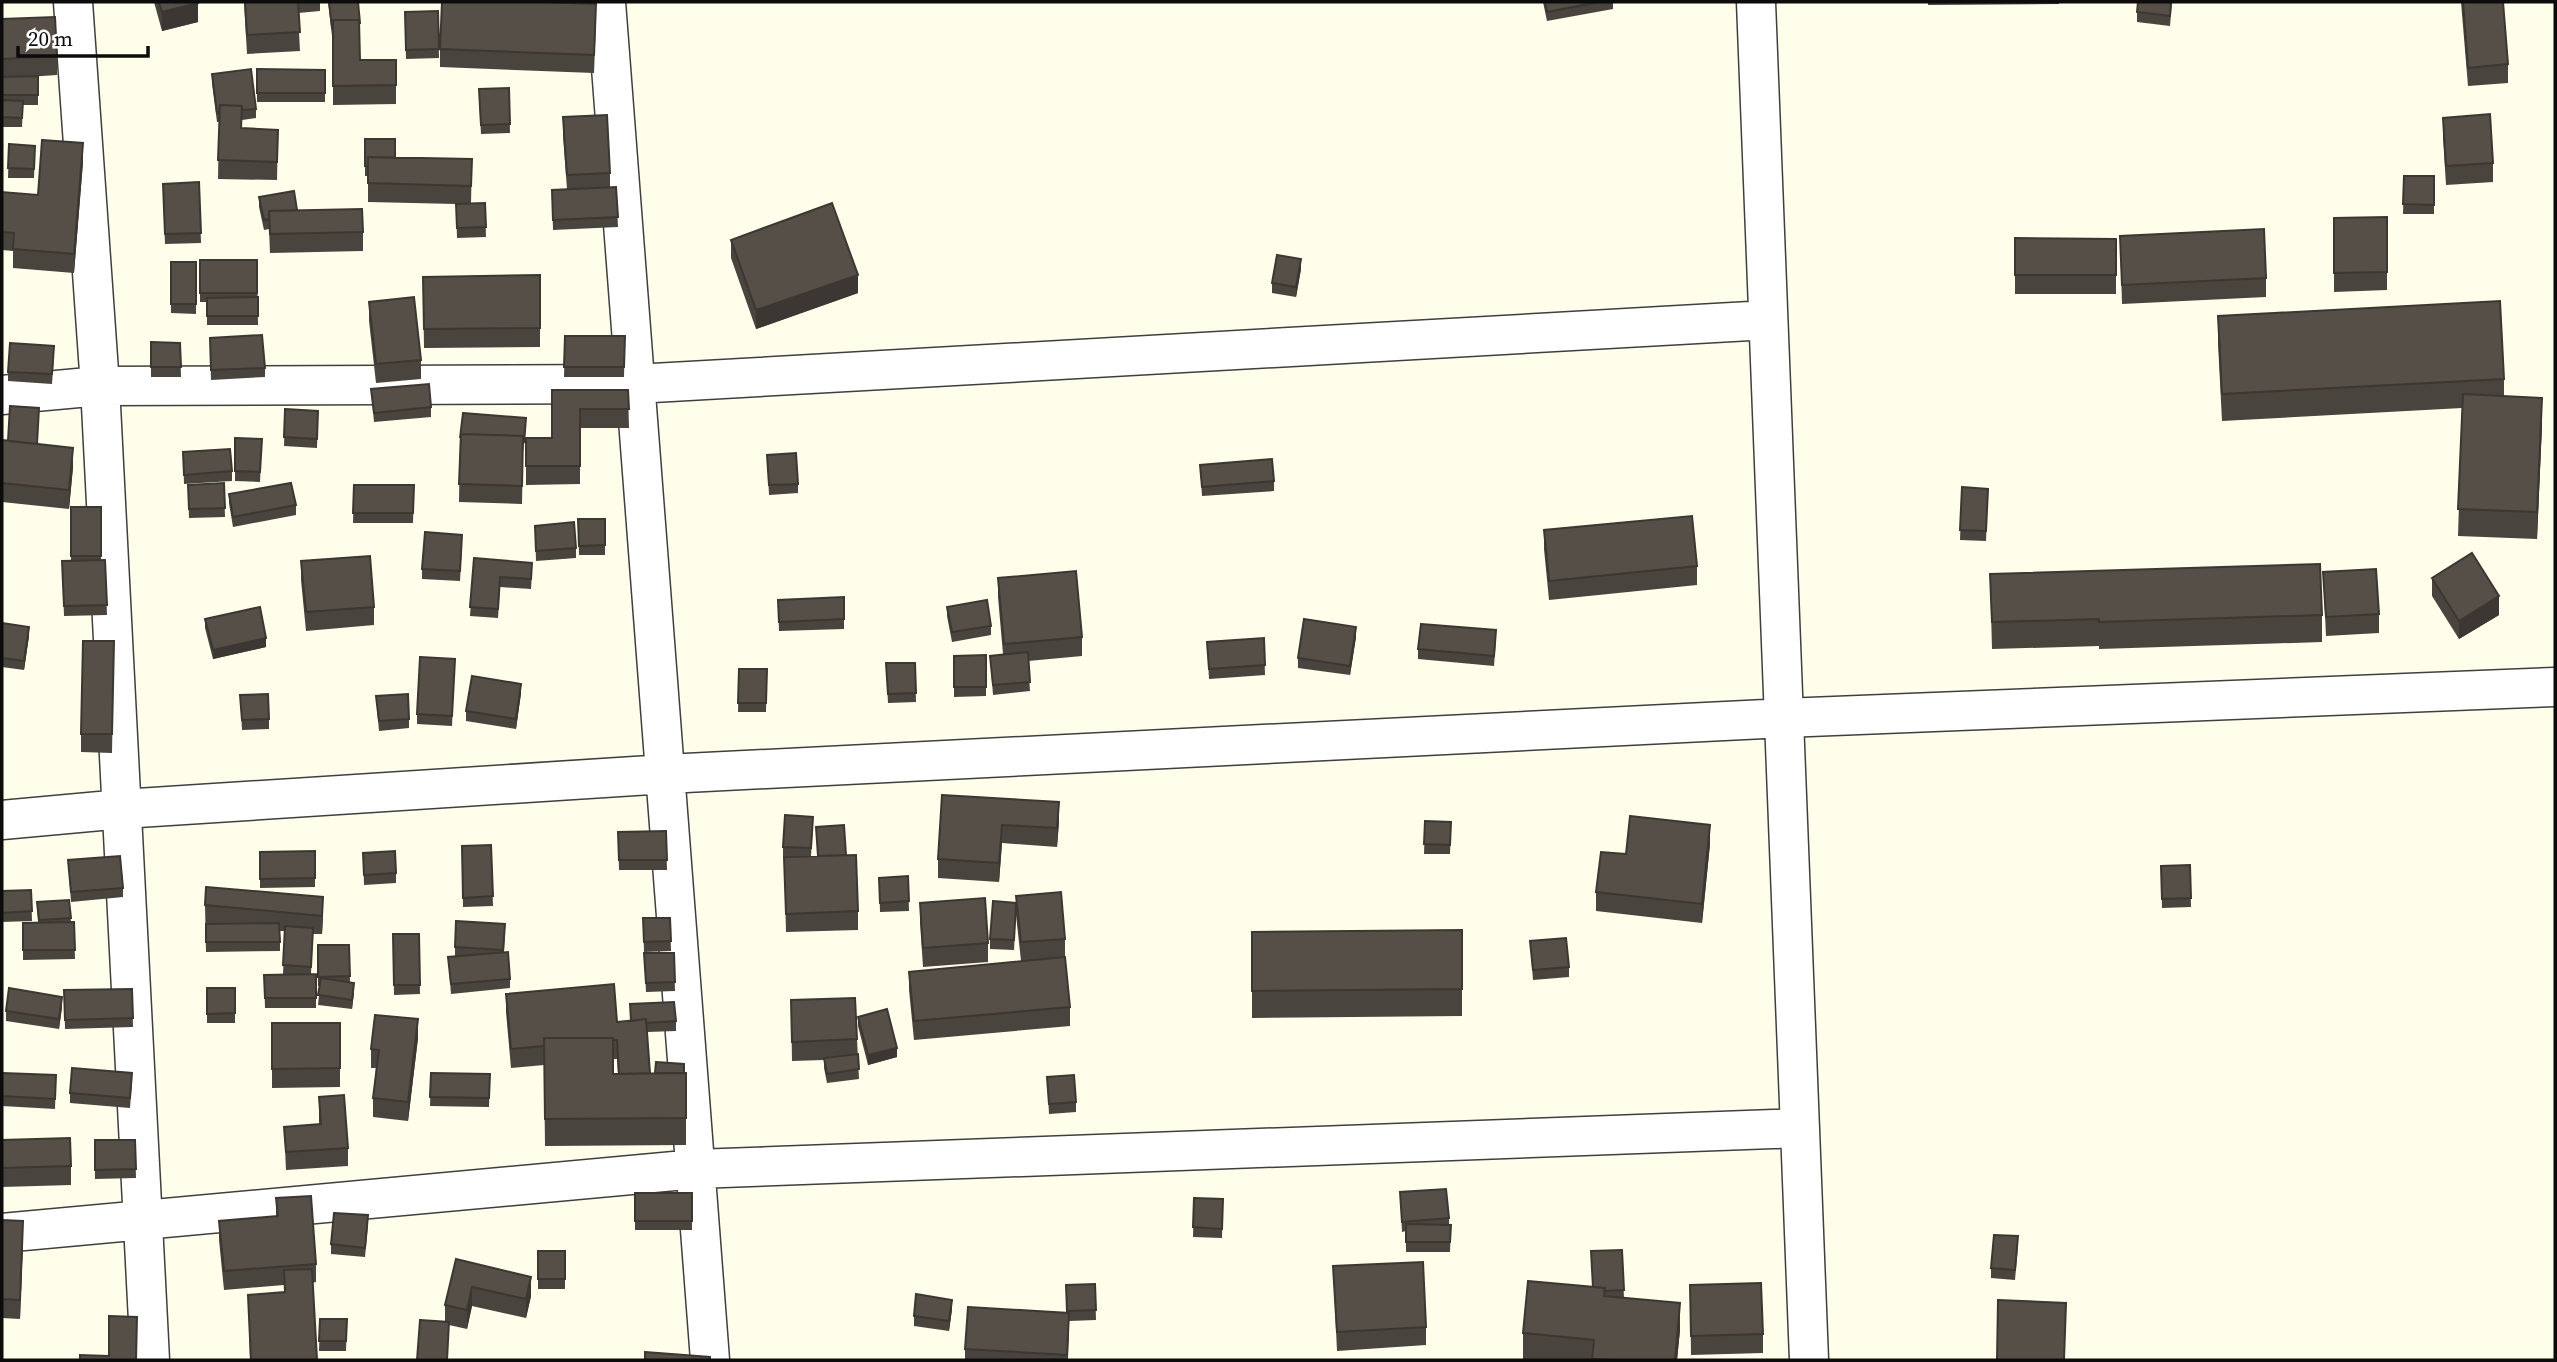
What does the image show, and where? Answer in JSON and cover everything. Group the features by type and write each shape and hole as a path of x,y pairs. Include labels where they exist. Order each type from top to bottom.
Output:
{"street":[{"path":"73,2 100,386 150,1360"},
{"path":"606,2 710,1360"},
{"path":"1756,2 1810,1360"},
{"path":"2,395 100,386 635,384 1768,320"},
{"path":"2,820 122,809 666,774 1784,718 2555,687"},
{"path":"2,1233 696,1169 1800,1128"}],"building":[{"path":"159,2 198,2 198,3 162,12"},
{"path":"245,2 298,2 300,32 247,35"},
{"path":"329,2 358,2 360,23 359,20 333,20 332,27"},
{"path":"442,2 596,4 594,55 440,49"},
{"path":"1545,2 1599,2 1547,12"},
{"path":"2138,2 2171,2 2170,16 2137,12"},
{"path":"2463,2 2503,2 2508,64 2468,68"},
{"path":"438,11 439,49 406,50 405,12"},
{"path":"55,17 57,56 2,59 2,19"},
{"path":"333,20 359,20 360,60 396,60 396,85 333,86"},
{"path":"251,69 256,109 242,110 242,106 220,105 217,113 212,74"},
{"path":"257,69 325,70 325,93 257,93"},
{"path":"38,76 38,95 2,95 2,77"},
{"path":"509,88 510,124 481,125 479,89"},
{"path":"2,100 23,101 22,118 2,117"},
{"path":"220,105 242,106 241,128 278,130 277,162 218,160"},
{"path":"2490,114 2493,163 2446,166 2443,118"},
{"path":"607,115 610,173 567,175 563,117"},
{"path":"365,139 395,139 395,158 368,157 368,166 365,166"},
{"path":"42,140 83,143 74,254 13,249 14,233 2,232 2,192 38,195"},
{"path":"9,144 35,146 34,169 8,168"},
{"path":"368,157 472,159 471,186 368,183"},
{"path":"2404,176 2434,176 2434,205 2403,204"},
{"path":"199,182 201,233 165,234 163,184"},
{"path":"616,187 618,217 553,220 552,190"},
{"path":"294,191 297,210 269,211 269,219 264,220 259,197"},
{"path":"485,203 486,227 457,228 456,204"},
{"path":"832,203 858,275 756,310 731,240"},
{"path":"362,209 363,232 270,234 269,211"},
{"path":"2387,217 2387,272 2334,273 2334,218"},
{"path":"2264,229 2266,278 2122,285 2120,236"},
{"path":"2015,238 2116,239 2116,275 2015,275"},
{"path":"1277,255 1301,259 1296,287 1272,283"},
{"path":"200,260 257,260 257,293 200,293"},
{"path":"171,262 196,262 196,304 171,304"},
{"path":"540,275 540,328 424,329 423,277"},
{"path":"258,297 258,316 207,316 207,298"},
{"path":"414,297 421,360 376,364 369,302"},
{"path":"2500,301 2504,379 2222,394 2218,316"},
{"path":"262,335 265,368 211,370 210,338"},
{"path":"565,336 625,336 624,367 564,367"},
{"path":"151,342 180,343 181,367 151,367"},
{"path":"10,343 54,346 52,374 8,372"},
{"path":"429,384 431,407 374,413 371,389"},
{"path":"552,390 628,390 629,409 580,409 580,466 526,466 526,438 552,438"},
{"path":"2463,394 2542,398 2537,512 2458,509"},
{"path":"10,406 39,408 37,444 8,441"},
{"path":"285,409 318,411 317,439 284,437"},
{"path":"463,413 526,418 524,443 523,436 461,434 460,438"},
{"path":"461,434 523,436 522,486 459,484"},
{"path":"235,438 262,439 260,472 235,471"},
{"path":"2,440 73,448 69,490 2,483"},
{"path":"230,449 232,471 184,475 183,452"},
{"path":"796,453 798,484 769,485 767,455"},
{"path":"1272,459 1274,481 1202,487 1200,465"},
{"path":"224,483 225,508 189,509 188,485"},
{"path":"291,483 296,505 233,517 229,494"},
{"path":"354,485 414,485 413,513 353,513"},
{"path":"1962,487 1988,489 1986,531 1960,530"},
{"path":"71,507 101,507 101,556 71,556"},
{"path":"1692,516 1697,566 1549,581 1544,530"},
{"path":"578,519 605,519 605,545 579,546"},
{"path":"574,522 576,548 536,551 535,526"},
{"path":"425,532 462,535 460,571 422,569"},
{"path":"2472,553 2499,596 2459,621 2432,578"},
{"path":"370,556 374,607 306,612 301,561"},
{"path":"474,558 532,563 531,579 500,577 498,609 470,607"},
{"path":"105,560 107,605 64,606 62,561"},
{"path":"2320,564 2322,615 2099,622 2099,619 1992,622 1990,574"},
{"path":"2376,569 2379,614 2326,617 2323,572"},
{"path":"1076,571 1082,637 1004,644 998,578"},
{"path":"844,597 844,619 779,622 778,600"},
{"path":"987,600 991,626 952,632 947,607"},
{"path":"260,607 266,638 213,650 205,619"},
{"path":"1304,619 1356,627 1350,666 1298,658"},
{"path":"2,623 29,627 24,661 2,658"},
{"path":"1421,624 1496,630 1494,656 1418,649"},
{"path":"1264,638 1265,665 1209,669 1207,642"},
{"path":"83,641 114,641 112,734 81,734"},
{"path":"1028,652 1030,682 993,685 990,656"},
{"path":"986,655 986,687 954,687 954,656"},
{"path":"420,657 455,659 452,716 417,714"},
{"path":"886,663 915,663 916,693 888,694"},
{"path":"739,669 767,669 766,703 738,703"},
{"path":"472,676 521,684 516,719 466,711"},
{"path":"268,694 269,719 242,720 240,695"},
{"path":"408,694 409,719 379,721 376,696"},
{"path":"942,795 1059,802 1057,828 1002,825 999,863 938,859"},
{"path":"785,815 813,817 811,848 783,847"},
{"path":"1630,816 1710,825 1702,904 1596,892 1601,852 1626,854"},
{"path":"1425,821 1451,822 1450,845 1424,844"},
{"path":"844,825 846,855 818,856 816,827"},
{"path":"666,831 667,860 619,860 618,832"},
{"path":"491,845 493,896 463,898 462,846"},
{"path":"315,851 315,878 260,879 260,852"},
{"path":"395,851 396,873 364,875 363,853"},
{"path":"856,855 858,911 786,914 784,857"},
{"path":"120,856 123,888 71,892 68,860"},
{"path":"2190,865 2191,898 2162,899 2161,866"},
{"path":"908,876 909,901 880,903 879,878"},
{"path":"206,887 323,897 322,916 205,905"},
{"path":"31,890 32,911 2,913 2,891"},
{"path":"1061,892 1065,939 1021,942 1016,896"},
{"path":"985,898 988,943 923,948 920,903"},
{"path":"69,900 71,918 39,920 37,902"},
{"path":"993,901 1016,903 1014,940 990,939"},
{"path":"643,918 670,918 671,941 644,942"},
{"path":"456,921 505,924 503,950 455,947"},
{"path":"74,922 75,950 23,950 23,923"},
{"path":"279,923 280,942 206,942 206,924"},
{"path":"285,926 313,928 311,967 283,965"},
{"path":"1462,930 1462,989 1252,991 1252,932"},
{"path":"393,934 419,934 420,985 394,985"},
{"path":"1566,938 1569,967 1533,970 1530,941"},
{"path":"318,945 349,945 350,976 318,977"},
{"path":"508,952 510,979 451,984 448,957"},
{"path":"644,953 674,953 675,982 646,983"},
{"path":"1065,957 1070,1007 914,1021 909,972"},
{"path":"316,974 316,998 265,998 264,975"},
{"path":"321,978 354,983 352,1000 318,995"},
{"path":"614,984 617,1022 646,1019 650,1073 619,1074 617,1040 613,1038 544,1038 544,1046 511,1049 506,994"},
{"path":"9,988 62,997 59,1019 6,1011"},
{"path":"207,988 235,988 235,1013 207,1014"},
{"path":"132,989 133,1018 65,1020 64,990"},
{"path":"855,998 857,1039 792,1042 791,1000"},
{"path":"674,1002 676,1021 631,1021 630,1004"},
{"path":"887,1009 897,1048 868,1055 858,1017"},
{"path":"375,1015 418,1019 408,1102 373,1098 379,1050 371,1049"},
{"path":"272,1023 340,1023 340,1068 272,1069"},
{"path":"544,1038 613,1038 613,1074 686,1073 686,1118 545,1119"},
{"path":"858,1054 859,1069 827,1074 824,1058"},
{"path":"656,1062 684,1064 684,1073 655,1073"},
{"path":"72,1068 132,1073 130,1098 70,1093"},
{"path":"2,1073 56,1075 55,1099 2,1096"},
{"path":"431,1073 490,1074 489,1098 430,1097"},
{"path":"1074,1075 1076,1102 1049,1104 1047,1077"},
{"path":"344,1095 348,1148 286,1152 284,1127 321,1124 319,1097"},
{"path":"70,1138 71,1166 2,1168 2,1140"},
{"path":"95,1140 135,1140 136,1169 95,1170"},
{"path":"1446,1189 1449,1218 1402,1222 1400,1192"},
{"path":"635,1193 692,1193 692,1221 635,1221"},
{"path":"311,1196 316,1264 224,1271 219,1221 278,1216 276,1198"},
{"path":"1194,1198 1223,1199 1222,1229 1193,1227"},
{"path":"334,1213 368,1215 365,1248 331,1244"},
{"path":"2,1220 23,1221 20,1300 2,1299"},
{"path":"1406,1224 1451,1225 1450,1242 1406,1242"},
{"path":"1994,1235 2018,1236 2015,1270 1991,1268"},
{"path":"1622,1250 1624,1290 1604,1291 1605,1288 1593,1287 1591,1251"},
{"path":"538,1251 565,1251 565,1279 538,1279"},
{"path":"456,1259 531,1277 526,1299 472,1287 467,1310 445,1305"},
{"path":"1423,1262 1426,1327 1337,1332 1333,1266"},
{"path":"312,1269 317,1360 251,1360 248,1295 285,1292 284,1270"},
{"path":"1528,1281 1605,1288 1604,1296 1680,1303 1675,1360 1592,1359 1594,1340 1523,1333"},
{"path":"1761,1283 1763,1334 1691,1336 1690,1285"},
{"path":"1095,1284 1096,1310 1067,1311 1066,1285"},
{"path":"916,1294 952,1300 949,1321 914,1316"},
{"path":"1998,1300 2066,1303 2064,1360 1997,1360"},
{"path":"968,1307 1069,1313 1067,1355 965,1349"},
{"path":"109,1316 137,1317 136,1360 80,1360 80,1355 109,1356"},
{"path":"320,1319 347,1319 346,1341 319,1341"},
{"path":"420,1320 449,1322 447,1360 417,1360"},
{"path":"645,1352 710,1357 710,1360 645,1360"}]}
